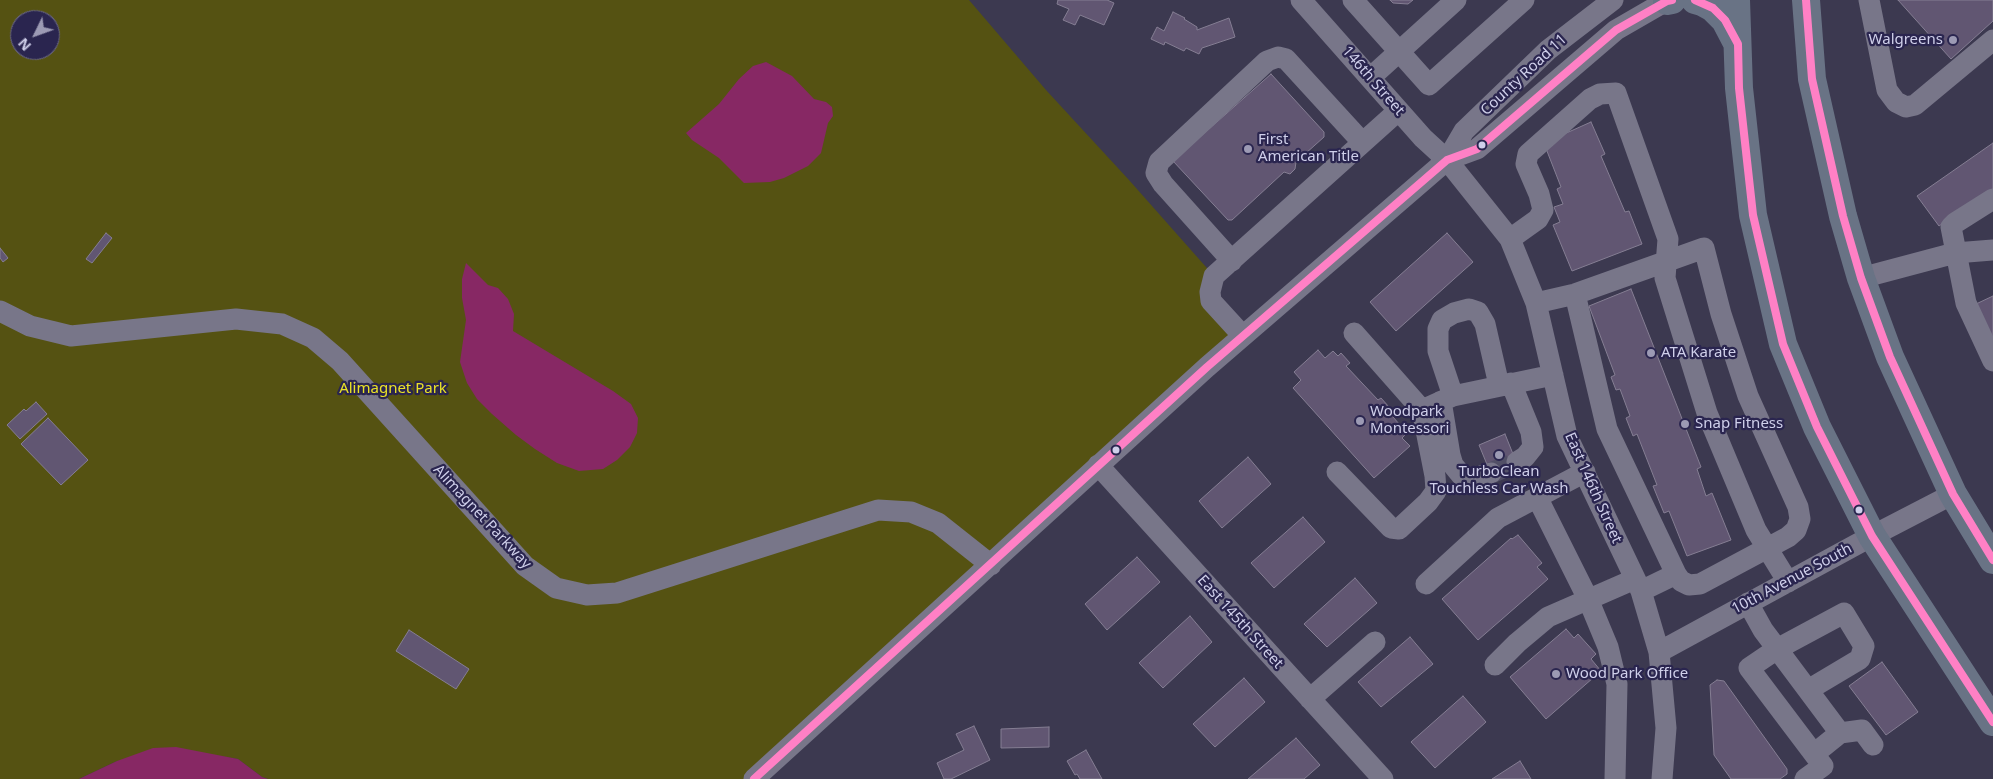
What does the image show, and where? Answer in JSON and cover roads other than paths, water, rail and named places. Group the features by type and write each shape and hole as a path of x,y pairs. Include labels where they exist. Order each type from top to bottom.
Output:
{"highway":[{"path":"1695,0 1713,8 1725,20 1738,44"},
{"path":"1736,0 1739,88 1753,215 1783,344 1817,427 1872,536 1993,722"},
{"path":"1806,0 1812,79 1843,216 1861,278 1890,357 1953,494 1993,560"}],"street":[{"path":"1353,0 1429,85 1524,0"},
{"path":"1370,78 1456,0"},
{"name":"County Road 11","path":"754,779 1242,336 1447,160 1464,131 1548,50 1613,0"},
{"name":"County Road 11","path":"1447,160 1477,149 1616,30 1669,0"},
{"path":"1868,0 1887,90 1896,102 1906,107 1915,105 1993,40"},
{"name":"146th Street","path":"1306,2 1398,111 1447,160"},
{"path":"1232,262 1163,184 1156,173 1159,162 1267,61 1278,57 1286,59 1362,142"},
{"path":"1510,240 1538,219 1543,210 1539,194 1526,164 1528,154 1590,99 1600,94 1616,93 1668,240 1665,278 1707,413 1756,530 1788,582"},
{"path":"1242,336 1211,301 1210,292 1214,276 1232,262 1398,111"},
{"name":"East 146th Street","path":"1447,160 1510,240 1536,302 1568,436 1638,585 1658,652 1666,728 1662,779"},
{"path":"1993,198 1954,223 1951,227 1966,303 1993,362"},
{"path":"1536,302 1575,294 1704,248 1721,314 1748,396 1798,507 1800,519 1796,530 1788,537 1700,584 1689,585 1681,581 1607,429 1575,294"},
{"path":"1861,278 1955,254 1993,250"},
{"path":"1337,472 1391,528 1399,529 1428,502 1436,491 1435,476 1439,402 1438,328 1442,320 1454,313 1469,309 1478,312 1485,324 1505,384 1529,426 1533,447 1525,457 1514,456"},
{"name":"Alimagnet Parkway","path":"0,311 30,326 71,336 236,319 282,324 313,338 340,361 525,566 556,588 587,595 616,592 878,510 911,512 938,522 991,565"},
{"path":"1354,333 1439,402 1453,465 1462,476 1474,478 1489,467"},
{"path":"1439,402 1505,384 1553,375"},
{"name":"East 145th Street","path":"1098,465 1383,779"},
{"path":"1426,584 1498,518 1585,472"},
{"name":"10th Avenue South","path":"1658,652 1953,494"},
{"path":"1537,497 1588,599 1608,647 1617,684 1615,779"},
{"path":"1495,665 1517,642 1548,617 1588,599 1676,574"},
{"path":"1748,603 1777,649 1840,733"},
{"path":"1804,779 1823,766 1749,668 1777,649 1844,613 1864,646 1860,659 1808,690"},
{"path":"1310,700 1374,642"},
{"path":"1814,754 1840,733 1862,730 1873,745"}],"tunnel":[{"path":"1491,473 1517,462"}],"place":[{"name":"Walgreens","path":"1953,40"},
{"name":"First American Title","path":"1248,149"},
{"name":"ATA Karate","path":"1651,353"},
{"name":"Woodpark Montessori","path":"1360,421"},
{"name":"Snap Fitness","path":"1685,424"},
{"name":"TurboClean Touchless Car Wash","path":"1499,455"},
{"name":"Wood Park Office","path":"1556,674"}],"park label":[{"name":"Alimagnet Park","path":"393,389"}]}
